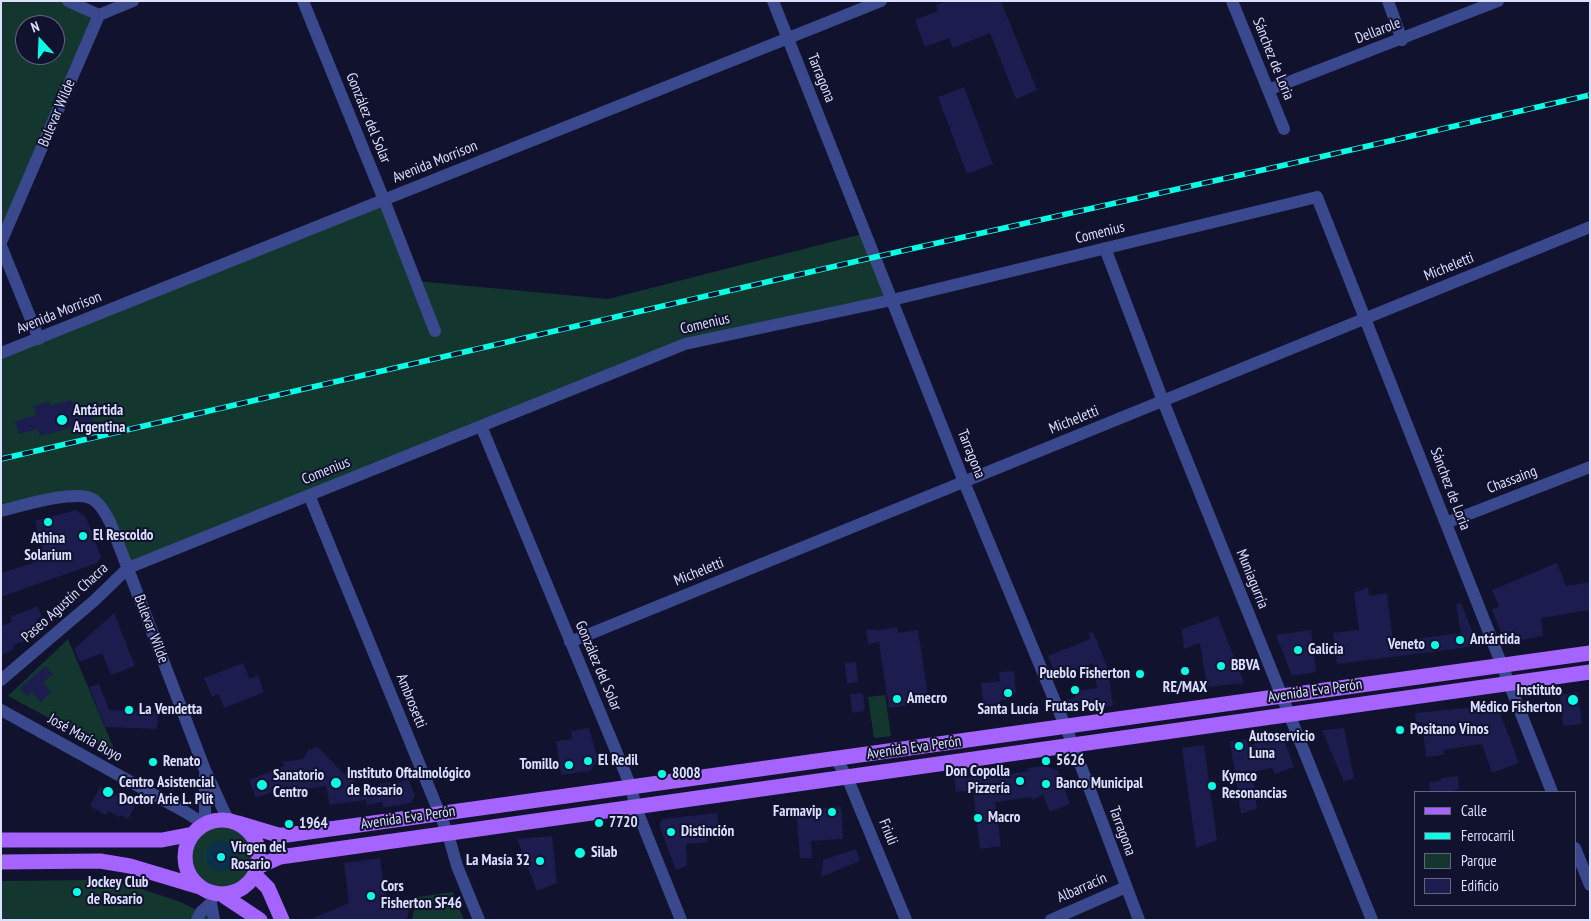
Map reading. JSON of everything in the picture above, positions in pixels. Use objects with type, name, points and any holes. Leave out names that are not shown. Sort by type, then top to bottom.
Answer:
[{"type":"main road","name":"Avenida Eva Perón","points":[[234,822],[278,835],[1590,653]]},
{"type":"main road","name":"Avenida Eva Perón","points":[[256,871],[280,858],[1590,672]]},
{"type":"main road","points":[[1,840],[162,840],[216,820],[234,822],[249,831],[256,842],[259,854],[256,871],[245,886],[232,893],[211,894],[191,877],[186,865],[186,849],[201,827]]},
{"type":"main road","points":[[1,862],[100,861],[130,866],[211,894],[260,920]]},
{"type":"main road","points":[[256,871],[268,888],[282,920]]},
{"type":"street","points":[[68,1],[98,15],[133,1]]},
{"type":"street","name":"González del Solar","points":[[303,1],[435,331]]},
{"type":"street","name":"Tarragona","points":[[773,1],[964,482],[1073,745],[1139,920]]},
{"type":"street","name":"Avenida Morrison","points":[[1,353],[880,1]]},
{"type":"street","name":"Sánchez de Loria","points":[[1232,1],[1284,129]]},
{"type":"street","points":[[1388,1],[1402,40]]},
{"type":"street","name":"Dellarole","points":[[1268,90],[1402,40],[1498,1]]},
{"type":"street","name":"Bulevar Wilde","points":[[1,242],[98,15]]},
{"type":"street","name":"Sánchez de Loria","points":[[1317,197],[1552,791]]},
{"type":"street","name":"Comenius","points":[[128,568],[685,344],[892,300],[1317,197]]},
{"type":"street","name":"Micheletti","points":[[570,642],[1590,227]]},
{"type":"street","points":[[1,246],[38,338]]},
{"type":"street","name":"Muniagurría","points":[[1105,248],[1163,401],[1372,920]]},
{"type":"street","name":"González del Solar","points":[[481,426],[631,787],[636,808],[681,920]]},
{"type":"street","name":"Chassaing","points":[[1446,523],[1590,467]]},
{"type":"street","name":"Ambrosetti","points":[[309,495],[440,814],[457,866],[479,920]]},
{"type":"street","name":"Bulevar Wilde","points":[[1,511],[55,498],[72,496],[87,496],[94,500],[104,511],[128,568],[205,770],[234,822]]},
{"type":"street","name":"Paseo Agustín Chacra","points":[[1,680],[94,600],[128,568]]},
{"type":"street","name":"José María Buyo","points":[[1,710],[187,813],[201,827]]},
{"type":"street","name":"Friuli","points":[[836,759],[848,777],[906,920]]},
{"type":"street","name":"Bulevar Wilde","points":[[201,827],[205,770]]},
{"type":"street","points":[[1576,850],[1590,885]]},
{"type":"street","name":"Albarracín","points":[[1051,920],[1126,887]]},
{"type":"street","points":[[197,920],[211,894]]},
{"type":"street","points":[[211,894],[214,920]]},
{"type":"green space","points":[[1,1],[68,1],[99,15],[1,242]]},
{"type":"green space","points":[[384,200],[416,281],[608,299],[866,233],[892,300],[685,344],[128,568],[110,522],[87,496],[1,511],[1,353]]},
{"type":"green space","points":[[68,639],[116,754],[8,696]]},
{"type":"green space","points":[[885,695],[891,736],[874,738],[868,697]]},
{"type":"green space","points":[[222,820],[236,823],[248,831],[256,843],[259,857],[256,871],[248,883],[236,891],[222,894],[208,891],[196,883],[188,871],[185,857],[188,843],[196,831],[208,823]]},
{"type":"green space","name":"Jockey Club de Rosario","points":[[90,880],[127,884],[178,901],[218,920],[1,920],[1,881]]},
{"type":"green space","points":[[453,892],[464,920],[412,920],[417,897]]},
{"type":"water","points":[[221,841],[231,846],[236,856],[231,866],[221,871],[211,866],[206,856],[211,846]]},
{"type":"building","points":[[946,1],[1001,1],[1037,90],[1016,99],[990,33],[953,48],[949,38],[925,47],[915,20],[938,11],[936,5]]},
{"type":"building","points":[[964,87],[993,164],[967,174],[938,97]]},
{"type":"building","points":[[71,400],[72,403],[78,402],[80,410],[89,407],[93,422],[40,436],[38,429],[19,434],[15,421],[36,415],[34,406],[49,402],[50,406]]},
{"type":"building","points":[[76,510],[86,517],[101,557],[97,563],[1,597],[1,573],[45,559],[35,521]]},
{"type":"building","points":[[1557,563],[1566,586],[1590,582],[1590,610],[1541,618],[1543,636],[1509,642],[1503,637],[1492,609],[1499,606],[1492,590]]},
{"type":"building","points":[[1368,587],[1369,596],[1387,593],[1393,642],[1461,633],[1456,604],[1461,603],[1475,638],[1470,647],[1337,664],[1333,633],[1359,630],[1354,593]]},
{"type":"building","points":[[38,606],[42,617],[36,619],[40,631],[27,636],[28,640],[13,645],[14,649],[1,655],[1,626],[12,622],[10,617]]},
{"type":"building","points":[[114,613],[135,666],[111,675],[102,653],[80,662],[74,649]]},
{"type":"building","name":"BBVA","points":[[1218,616],[1244,683],[1207,687],[1200,643],[1184,649],[1182,629]]},
{"type":"building","points":[[897,627],[898,633],[918,630],[929,702],[889,708],[879,642],[868,644],[866,630],[876,629],[876,631]]},
{"type":"building","name":"Galicia","points":[[1311,630],[1316,672],[1292,676],[1276,635]]},
{"type":"building","points":[[1093,632],[1108,669],[1113,706],[1074,711],[1066,707],[1063,700],[1075,698],[1074,691],[1097,688],[1093,663],[1057,677],[1048,656],[1090,639],[1089,633]]},
{"type":"building","points":[[856,662],[858,682],[847,684],[845,663]]},
{"type":"building","points":[[243,663],[250,679],[258,675],[264,692],[224,708],[219,694],[212,697],[204,678]]},
{"type":"building","points":[[46,666],[53,674],[43,683],[51,692],[41,702],[32,692],[27,696],[20,688]]},
{"type":"building","points":[[1014,671],[1016,693],[1006,697],[1007,700],[1000,700],[1002,712],[984,714],[981,683],[1000,681],[999,672]]},
{"type":"building","points":[[99,684],[109,710],[158,712],[157,729],[105,727],[89,687]]},
{"type":"building","points":[[1578,692],[1582,724],[1563,726],[1560,695]]},
{"type":"building","points":[[863,693],[865,711],[852,713],[850,694]]},
{"type":"building","points":[[1497,705],[1519,763],[1492,773],[1482,744],[1443,750],[1444,755],[1426,757],[1422,722],[1416,723],[1415,713]]},
{"type":"building","points":[[589,728],[598,760],[590,771],[561,775],[556,741],[572,739],[571,731]]},
{"type":"building","points":[[1344,728],[1354,778],[1344,782],[1322,730]]},
{"type":"building","points":[[1247,739],[1248,745],[1279,740],[1285,742],[1294,767],[1275,774],[1272,768],[1252,772],[1257,808],[1241,814],[1230,741]]},
{"type":"building","points":[[1204,745],[1217,840],[1196,848],[1182,748]]},
{"type":"building","points":[[318,747],[344,774],[353,772],[356,791],[390,782],[391,786],[408,779],[415,795],[411,803],[383,808],[382,802],[367,805],[366,800],[330,805],[326,786],[288,792],[287,786],[256,798],[249,780],[284,766],[283,762],[303,759],[309,750]]},
{"type":"building","points":[[1045,766],[1058,771],[1070,804],[1050,812],[1043,795],[1032,800],[1031,797],[995,802],[1001,846],[980,849],[973,790],[956,792],[954,778],[991,774],[992,776],[1028,771],[1027,768]]},
{"type":"building","points":[[1458,776],[1459,789],[1454,791],[1430,791],[1429,782],[1441,781],[1441,778]]},
{"type":"building","points":[[100,787],[135,805],[128,819],[108,811],[106,815],[90,806]]},
{"type":"building","points":[[841,807],[843,839],[811,841],[812,858],[800,858],[796,809]]},
{"type":"building","points":[[717,813],[719,831],[707,832],[708,842],[686,844],[687,866],[676,870],[659,825],[662,819]]},
{"type":"building","name":"La Masía 32","points":[[552,836],[557,883],[537,891],[517,839]]},
{"type":"building","points":[[856,849],[860,861],[821,877],[823,860]]},
{"type":"building","points":[[380,858],[386,904],[410,901],[407,920],[309,920],[349,903],[344,863]]},
{"type":"railway","points":[[1,459],[875,257],[1590,95]]},
{"type":"place","name":"Antártida Argentina","points":[[62,420]]},
{"type":"place","name":"Athina Solarium","points":[[48,522]]},
{"type":"place","name":"El Rescoldo","points":[[83,536]]},
{"type":"place","name":"Antártida","points":[[1460,640]]},
{"type":"place","name":"Veneto","points":[[1435,645]]},
{"type":"place","name":"Galicia","points":[[1298,650]]},
{"type":"place","name":"BBVA","points":[[1221,666]]},
{"type":"place","name":"RE/MAX","points":[[1185,671]]},
{"type":"place","name":"Pueblo Fisherton","points":[[1140,674]]},
{"type":"place","name":"Frutas Poly","points":[[1075,690]]},
{"type":"place","name":"Santa Lucía","points":[[1008,693]]},
{"type":"place","name":"Amecro","points":[[897,699]]},
{"type":"place","name":"Instituto Médico Fisherton","points":[[1573,700]]},
{"type":"place","name":"La Vendetta","points":[[129,710]]},
{"type":"place","name":"Positano Vinos","points":[[1400,730]]},
{"type":"place","name":"Autoservicio Luna","points":[[1239,746]]},
{"type":"place","name":"El Redil","points":[[588,761]]},
{"type":"place","name":"5626","points":[[1046,761]]},
{"type":"place","name":"Renato","points":[[153,762]]},
{"type":"place","name":"Tomillo","points":[[569,765]]},
{"type":"place","name":"8008","points":[[662,774]]},
{"type":"place","name":"Don Copolla Pizzería","points":[[1020,781]]},
{"type":"place","name":"Instituto Oftalmológico de Rosario","points":[[336,783]]},
{"type":"place","name":"Banco Municipal","points":[[1046,784]]},
{"type":"place","name":"Sanatorio Centro","points":[[262,785]]},
{"type":"place","name":"Kymco Resonancias","points":[[1212,786]]},
{"type":"place","name":"Centro Asistencial Doctor Arie L. Plit","points":[[108,792]]},
{"type":"place","name":"Farmavip","points":[[832,812]]},
{"type":"place","name":"Macro","points":[[978,818]]},
{"type":"place","name":"7720","points":[[599,823]]},
{"type":"place","name":"1964","points":[[289,824]]},
{"type":"place","name":"Distinción","points":[[671,832]]},
{"type":"place","name":"Silab","points":[[580,853]]},
{"type":"place","name":"Virgen del Rosario","points":[[221,857]]},
{"type":"place","name":"La Masía 32","points":[[540,861]]},
{"type":"place","name":"Jockey Club de Rosario","points":[[77,892]]},
{"type":"place","name":"Cors Fisherton SF46","points":[[371,896]]}]
